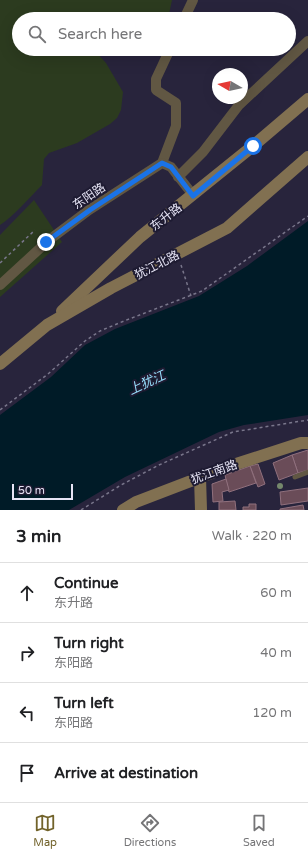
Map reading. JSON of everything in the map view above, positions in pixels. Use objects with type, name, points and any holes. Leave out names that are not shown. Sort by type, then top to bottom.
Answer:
[{"type":"street","points":[[187,12],[193,0]]},
{"type":"street","points":[[296,52],[308,41]]},
{"type":"street","points":[[167,56],[156,79],[156,90],[176,103],[176,126],[162,163],[171,167],[193,196]]},
{"type":"street","points":[[178,177],[203,152],[239,105],[292,56]]},
{"type":"street","name":"东升路","points":[[47,325],[140,237],[193,196],[308,99]]},
{"type":"street","name":"犹江北路","points":[[0,364],[47,325],[111,288],[226,228],[308,157]]},
{"type":"street","name":"东阳路","points":[[0,285],[49,240],[90,210],[162,163]]},
{"type":"street","name":"犹江南路","points":[[123,510],[136,502],[200,477],[301,443],[308,443]]},
{"type":"street","points":[[200,477],[201,510]]},
{"type":"lane","points":[[295,477],[308,472]]},
{"type":"path","points":[[0,410],[48,374],[85,341],[100,331],[191,296],[217,282],[308,216]]},
{"type":"path","points":[[0,263],[35,230]]},
{"type":"path","points":[[181,265],[191,296]]},
{"type":"path","points":[[80,510],[121,484],[159,465],[233,432],[308,420]]},
{"type":"green space","points":[[0,0],[172,0],[169,12],[12,12],[12,56],[100,56],[106,63],[123,92],[121,110],[117,118],[110,124],[77,143],[49,153],[44,159],[42,185],[16,212],[0,225]]},
{"type":"green space","points":[[34,200],[62,242],[0,297],[0,235]]},
{"type":"water","name":"上犹江","points":[[308,221],[308,415],[244,425],[219,432],[125,477],[69,510],[0,510],[0,415],[51,377],[85,345],[115,329],[199,296],[247,266]]},
{"type":"building","points":[[308,450],[308,470],[298,473],[292,455]]},
{"type":"building","points":[[292,455],[298,473],[279,480],[273,463]]},
{"type":"building","points":[[258,464],[265,484],[258,487],[250,466]]},
{"type":"building","points":[[250,466],[256,483],[229,492],[225,475]]},
{"type":"building","points":[[226,479],[229,490],[222,492],[223,501],[213,502],[212,484]]},
{"type":"building","points":[[308,488],[308,501],[281,505],[280,492]]},
{"type":"building","points":[[235,501],[236,510],[219,510],[219,502]]},
{"type":"building","points":[[249,504],[256,504],[256,510],[243,510],[243,507],[249,507]]},
{"type":"building","points":[[303,505],[304,510],[280,510],[280,509]]},
{"type":"route","points":[[46,242],[90,210],[162,163],[171,167],[193,196],[253,146]]}]
